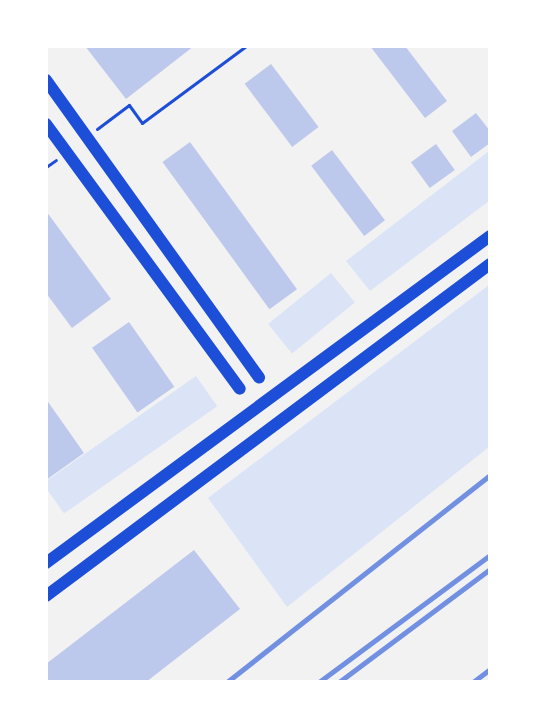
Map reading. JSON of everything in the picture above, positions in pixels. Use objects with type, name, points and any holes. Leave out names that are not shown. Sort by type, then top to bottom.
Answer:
[{"type":"main road","points":[[46,80],[259,378]]},
{"type":"main road","points":[[46,124],[240,389]]},
{"type":"main road","points":[[46,563],[489,236]]},
{"type":"main road","points":[[46,596],[489,264]]},
{"type":"path","points":[[94,131],[129,105],[142,123],[246,46]]},
{"type":"shaded area","points":[[489,151],[489,201],[370,291],[346,261]]},
{"type":"shaded area","points":[[331,273],[355,303],[292,354],[268,324]]},
{"type":"shaded area","points":[[489,285],[489,447],[287,607],[208,498]]},
{"type":"shaded area","points":[[196,376],[217,406],[64,514],[46,488],[46,481]]},
{"type":"building","points":[[85,46],[194,46],[126,99]]},
{"type":"building","points":[[370,46],[405,46],[447,101],[425,118]]},
{"type":"building","points":[[271,64],[319,127],[292,147],[245,84]]},
{"type":"building","points":[[476,113],[490,131],[490,143],[471,157],[452,131]]},
{"type":"building","points":[[190,142],[297,289],[269,309],[162,162]]},
{"type":"building","points":[[436,144],[455,170],[430,188],[411,162]]},
{"type":"building","points":[[332,150],[385,220],[364,236],[311,166]]},
{"type":"building","points":[[46,211],[111,299],[72,328],[46,293]]},
{"type":"building","points":[[129,322],[174,387],[137,413],[92,348]]},
{"type":"building","points":[[46,399],[84,453],[46,480]]},
{"type":"building","points":[[194,550],[240,609],[146,682],[47,682],[46,664]]},
{"type":"railway","points":[[227,682],[490,475]]},
{"type":"railway","points":[[319,682],[490,555]]},
{"type":"railway","points":[[339,682],[490,569]]},
{"type":"railway","points":[[473,682],[490,669]]}]
